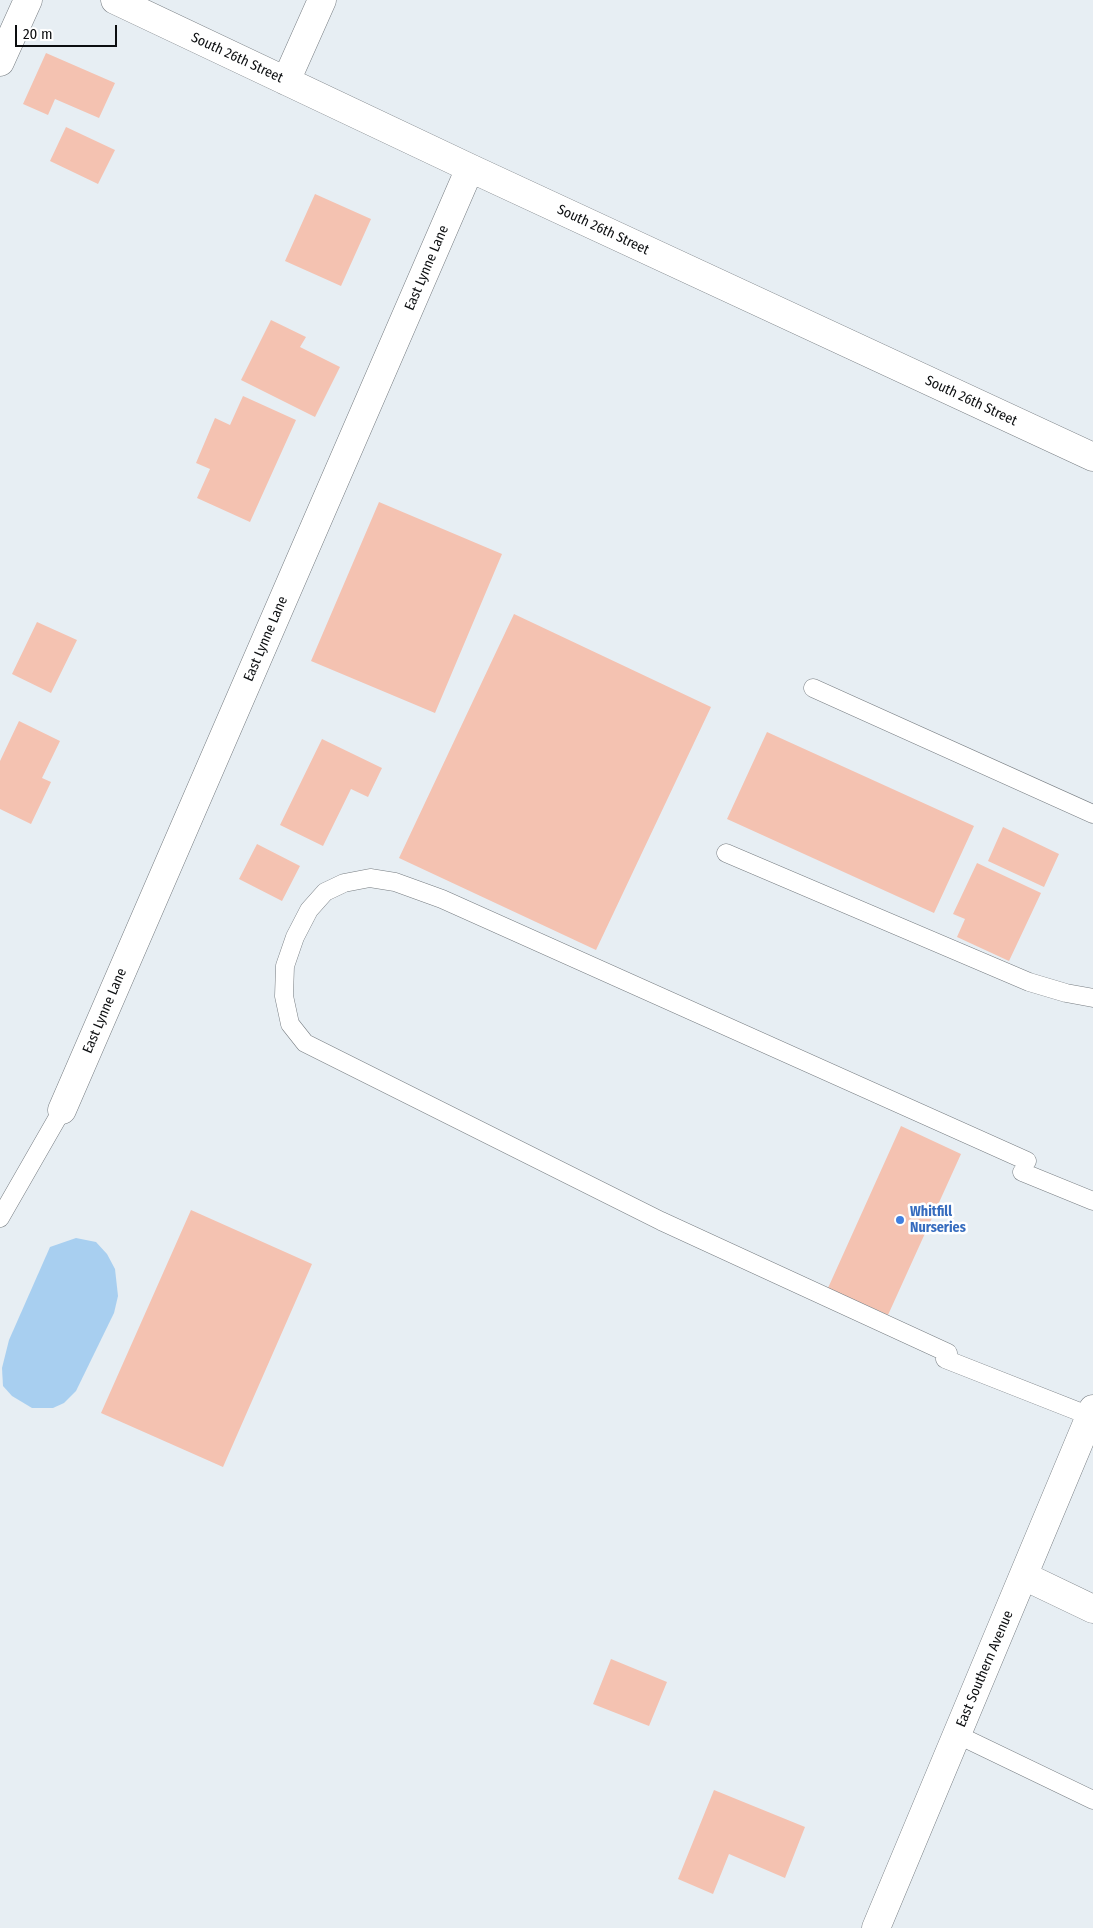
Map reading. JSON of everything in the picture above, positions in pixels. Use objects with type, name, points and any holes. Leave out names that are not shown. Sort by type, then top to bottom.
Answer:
[{"type":"street","points":[[0,62],[28,0]]},
{"type":"street","name":"South 26th Street","points":[[116,0],[470,168],[1093,457]]},
{"type":"street","points":[[286,81],[322,0]]},
{"type":"street","name":"East Lynne Lane","points":[[62,1110],[470,168]]},
{"type":"street","name":"East Southern Avenue","points":[[876,1928],[1091,1412]]},
{"type":"street","points":[[1024,1576],[1093,1609]]},
{"type":"lane","points":[[813,688],[1093,814]]},
{"type":"lane","points":[[726,853],[1029,982],[1066,993],[1093,998]]},
{"type":"lane","points":[[1091,1412],[947,1356],[661,1220],[305,1043],[290,1024],[284,996],[285,966],[294,937],[308,910],[324,892],[344,883],[370,878],[395,882],[442,899],[1024,1166],[1093,1202]]},
{"type":"lane","points":[[0,1218],[62,1110]]},
{"type":"lane","points":[[958,1735],[1093,1800]]},
{"type":"water","points":[[76,1238],[96,1242],[107,1254],[115,1269],[118,1296],[114,1313],[76,1391],[64,1403],[53,1408],[32,1408],[12,1396],[3,1386],[2,1368],[9,1340],[50,1247]]},
{"type":"building","points":[[46,53],[115,83],[99,118],[55,99],[48,115],[23,104]]},
{"type":"building","points":[[66,127],[115,150],[98,184],[50,161]]},
{"type":"building","points":[[315,194],[371,219],[341,286],[285,261]]},
{"type":"building","points":[[271,320],[306,337],[300,347],[340,367],[315,417],[241,380]]},
{"type":"building","points":[[243,396],[296,420],[250,522],[197,498],[210,469],[196,463],[215,418],[230,425]]},
{"type":"building","points":[[379,502],[502,554],[435,713],[311,661]]},
{"type":"building","points":[[514,614],[711,707],[596,950],[399,858]]},
{"type":"building","points":[[37,622],[77,640],[51,693],[12,674]]},
{"type":"building","points":[[19,721],[60,741],[42,778],[51,782],[31,824],[0,809],[0,761]]},
{"type":"building","points":[[767,732],[974,826],[934,913],[727,819]]},
{"type":"building","points":[[322,739],[382,768],[368,797],[351,789],[323,846],[280,825]]},
{"type":"building","points":[[1003,827],[1059,854],[1044,887],[988,861]]},
{"type":"building","points":[[257,844],[300,866],[282,901],[239,879]]},
{"type":"building","points":[[977,863],[1041,893],[1009,961],[957,937],[965,919],[953,914]]},
{"type":"building","points":[[901,1126],[961,1154],[888,1315],[828,1288]]},
{"type":"building","points":[[191,1210],[312,1264],[223,1467],[101,1413]]},
{"type":"building","points":[[611,1659],[667,1682],[649,1726],[593,1704]]},
{"type":"building","points":[[714,1790],[805,1827],[785,1878],[729,1854],[713,1894],[678,1879]]},
{"type":"place","name":"Whitfill Nurseries","points":[[900,1220]]}]
